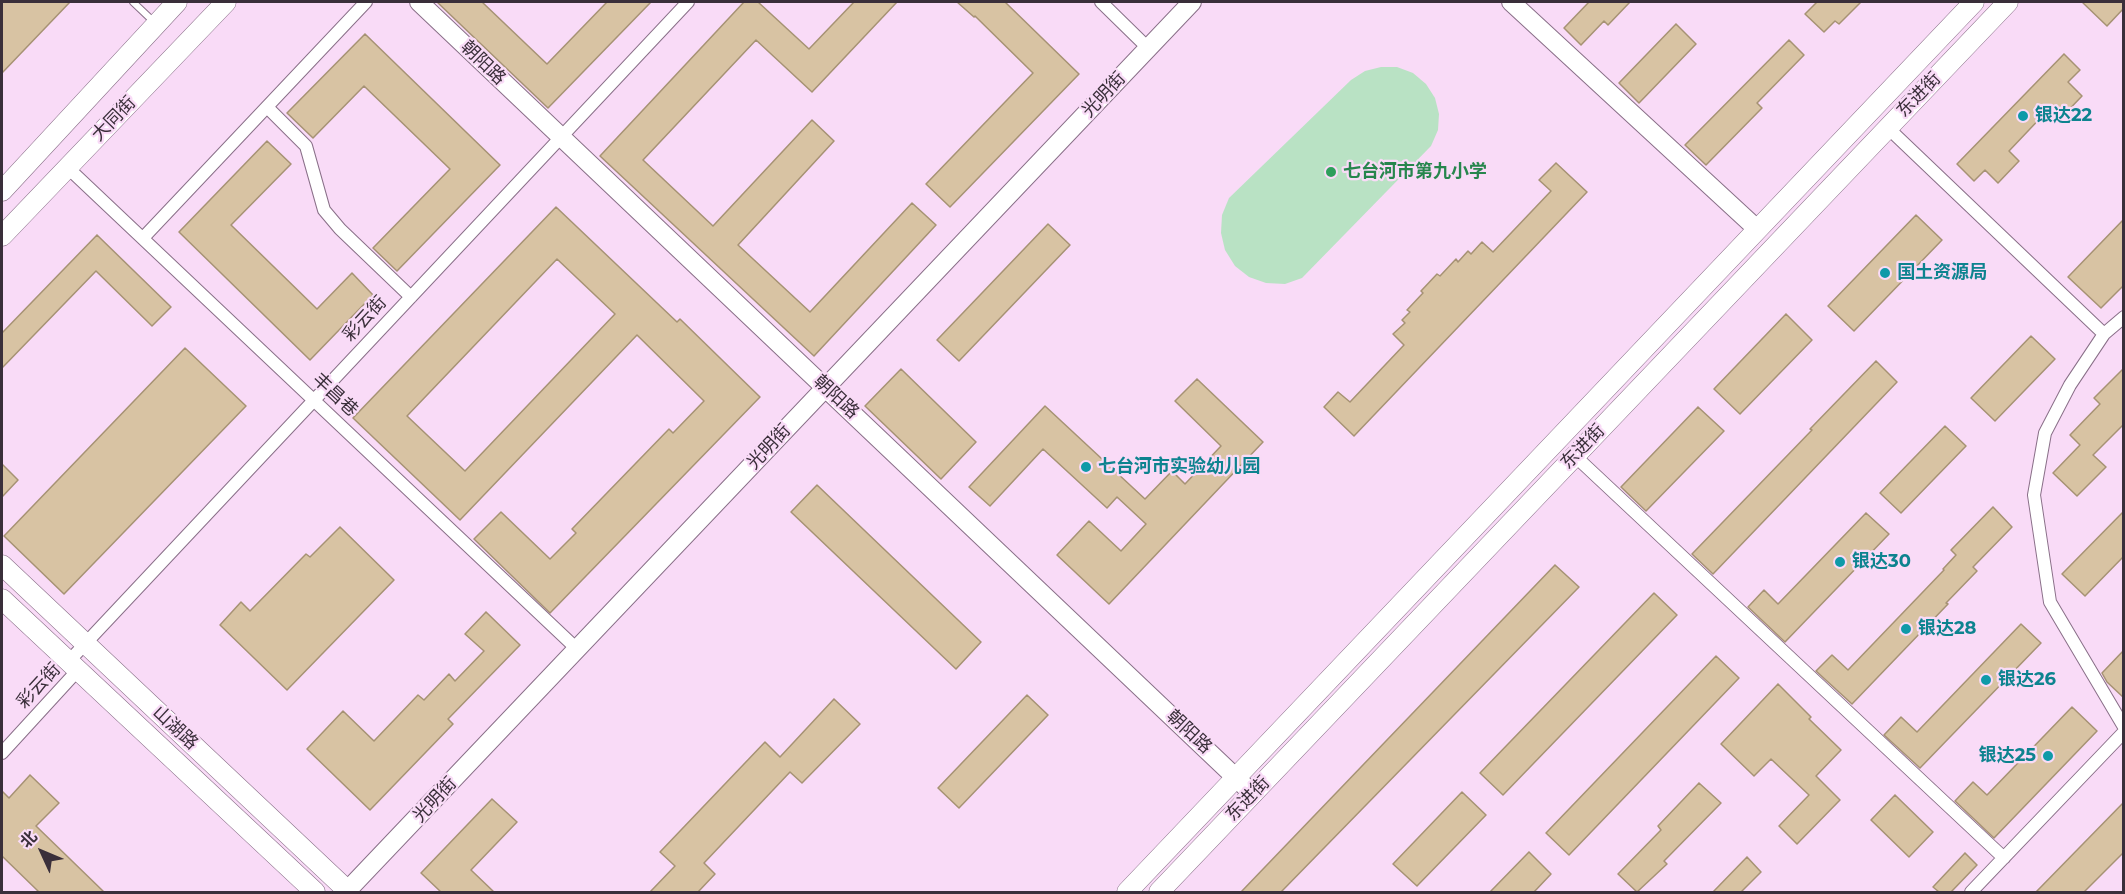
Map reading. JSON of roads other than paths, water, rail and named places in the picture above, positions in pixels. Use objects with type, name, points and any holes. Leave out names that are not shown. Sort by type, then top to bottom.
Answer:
[{"type":"main road","name":"大同街","points":[[2,191],[177,2]]},
{"type":"main road","name":"大同街","points":[[2,236],[226,2]]},
{"type":"main road","name":"东进街","points":[[1127,892],[1974,2]]},
{"type":"main road","name":"东进街","points":[[1159,892],[2008,2]]},
{"type":"main road","name":"山湖路","points":[[2,565],[348,892]]},
{"type":"main road","name":"山湖路","points":[[2,599],[315,892]]},
{"type":"street","points":[[143,238],[366,2]]},
{"type":"street","name":"朝阳路","points":[[419,2],[1253,794]]},
{"type":"street","name":"彩云街","points":[[2,753],[73,666],[86,643],[688,2]]},
{"type":"street","points":[[1101,2],[1148,48]]},
{"type":"street","name":"光明街","points":[[348,892],[1192,2]]},
{"type":"street","points":[[1510,2],[1756,229]]},
{"type":"street","points":[[267,107],[306,146],[324,210],[340,229],[411,297]]},
{"type":"street","points":[[1887,128],[2104,334]]},
{"type":"street","name":"丰昌巷","points":[[67,167],[578,650]]},
{"type":"street","points":[[1971,892],[2124,729],[2050,602],[2034,495],[2046,433],[2070,385],[2104,334],[2124,317]]},
{"type":"street","points":[[1575,456],[2004,858]]},
{"type":"lane","points":[[133,2],[156,24]]},
{"type":"place","name":"银达22","points":[[2023,116]]},
{"type":"place","name":"七台河市第九小学","points":[[1331,172]]},
{"type":"place","name":"国土资源局","points":[[1885,273]]},
{"type":"place","name":"七台河市实验幼儿园","points":[[1086,467]]},
{"type":"place","name":"银达30","points":[[1840,562]]},
{"type":"place","name":"银达28","points":[[1906,629]]},
{"type":"place","name":"银达26","points":[[1986,680]]},
{"type":"place","name":"银达25","points":[[2048,756]]}]
